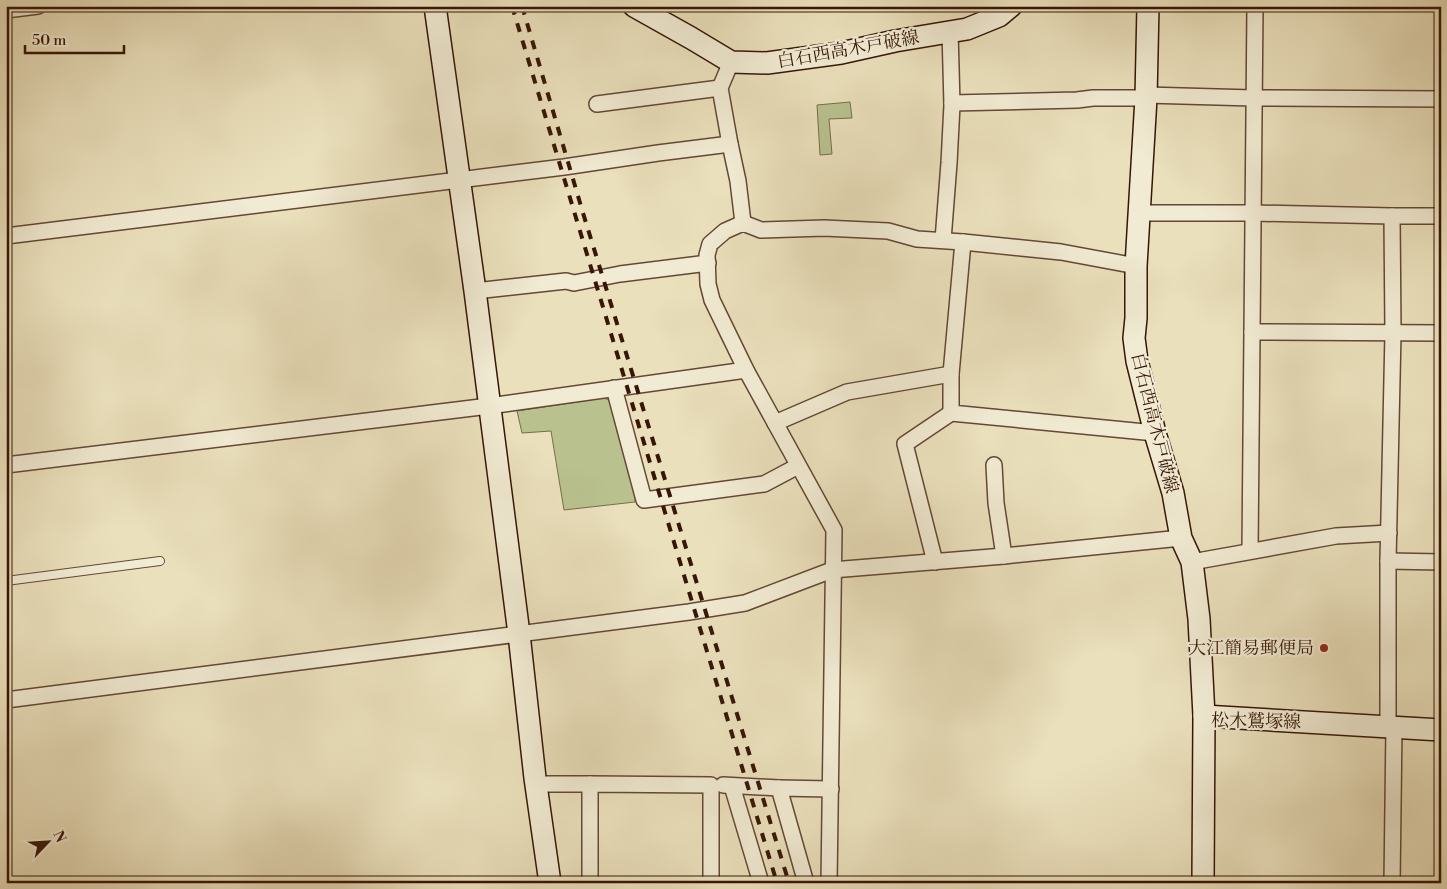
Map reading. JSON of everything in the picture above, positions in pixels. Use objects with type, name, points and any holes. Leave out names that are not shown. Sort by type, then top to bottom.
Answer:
[{"type":"main road","points":[[435,6],[519,634],[536,784],[550,883]]},
{"type":"main road","points":[[634,6],[731,62]]},
{"type":"main road","name":"白石西高木戸破線","points":[[731,62],[767,63],[841,53],[895,41],[967,29],[999,16],[1011,6]]},
{"type":"main road","name":"白石西高木戸破線","points":[[1148,6],[1146,97],[1136,266],[1134,338],[1137,362],[1155,433],[1174,493],[1181,538],[1192,562],[1199,619],[1204,716]]},
{"type":"main road","name":"松木鷲塚線","points":[[1203,883],[1204,716],[1441,730]]},
{"type":"street","points":[[6,10],[38,6]]},
{"type":"street","points":[[1250,551],[1255,6]]},
{"type":"street","points":[[943,240],[952,103],[950,31]]},
{"type":"street","points":[[731,62],[720,88],[738,181],[743,222]]},
{"type":"street","points":[[597,104],[720,88]]},
{"type":"street","points":[[952,103],[1146,97],[1441,99]]},
{"type":"street","points":[[6,236],[459,180],[730,144]]},
{"type":"street","points":[[1140,213],[1441,216]]},
{"type":"street","points":[[1392,216],[1393,333],[1388,561],[1392,883]]},
{"type":"street","points":[[743,222],[761,230],[824,228],[888,231],[916,239],[1061,252],[1136,266]]},
{"type":"street","points":[[743,222],[725,231],[710,244],[707,254],[708,284],[712,300],[746,370],[834,530],[832,570],[830,883]]},
{"type":"street","points":[[951,413],[951,374],[963,242]]},
{"type":"street","points":[[474,291],[566,281],[574,283],[620,274],[708,263]]},
{"type":"street","points":[[1252,332],[1441,333]]},
{"type":"street","points":[[6,465],[489,406],[746,370]]},
{"type":"street","points":[[775,423],[847,392],[951,374]]},
{"type":"street","points":[[614,388],[644,500],[764,484],[798,466]]},
{"type":"street","points":[[935,562],[905,444],[951,413],[1155,433]]},
{"type":"street","points":[[994,465],[996,503],[1004,556]]},
{"type":"street","points":[[1192,562],[1336,536],[1389,533]]},
{"type":"street","points":[[6,700],[689,612],[745,603],[832,570],[1004,556],[1181,538]]},
{"type":"street","points":[[1388,561],[1441,562]]},
{"type":"street","points":[[536,784],[831,788]]},
{"type":"street","points":[[590,784],[590,883]]},
{"type":"street","points":[[711,785],[711,883]]},
{"type":"street","points":[[732,786],[761,883]]},
{"type":"street","points":[[779,788],[806,883]]},
{"type":"lane","points":[[6,581],[160,561]]},
{"type":"green space","points":[[850,102],[852,118],[829,119],[832,154],[820,155],[817,105]]},
{"type":"green space","points":[[603,398],[610,400],[636,486],[635,502],[564,510],[551,431],[522,433],[517,411]]},
{"type":"railway","points":[[512,6],[777,883]]},
{"type":"railway","points":[[522,6],[583,213],[789,883]]},
{"type":"place","name":"大江簡易郵便局","points":[[1324,648]]}]
